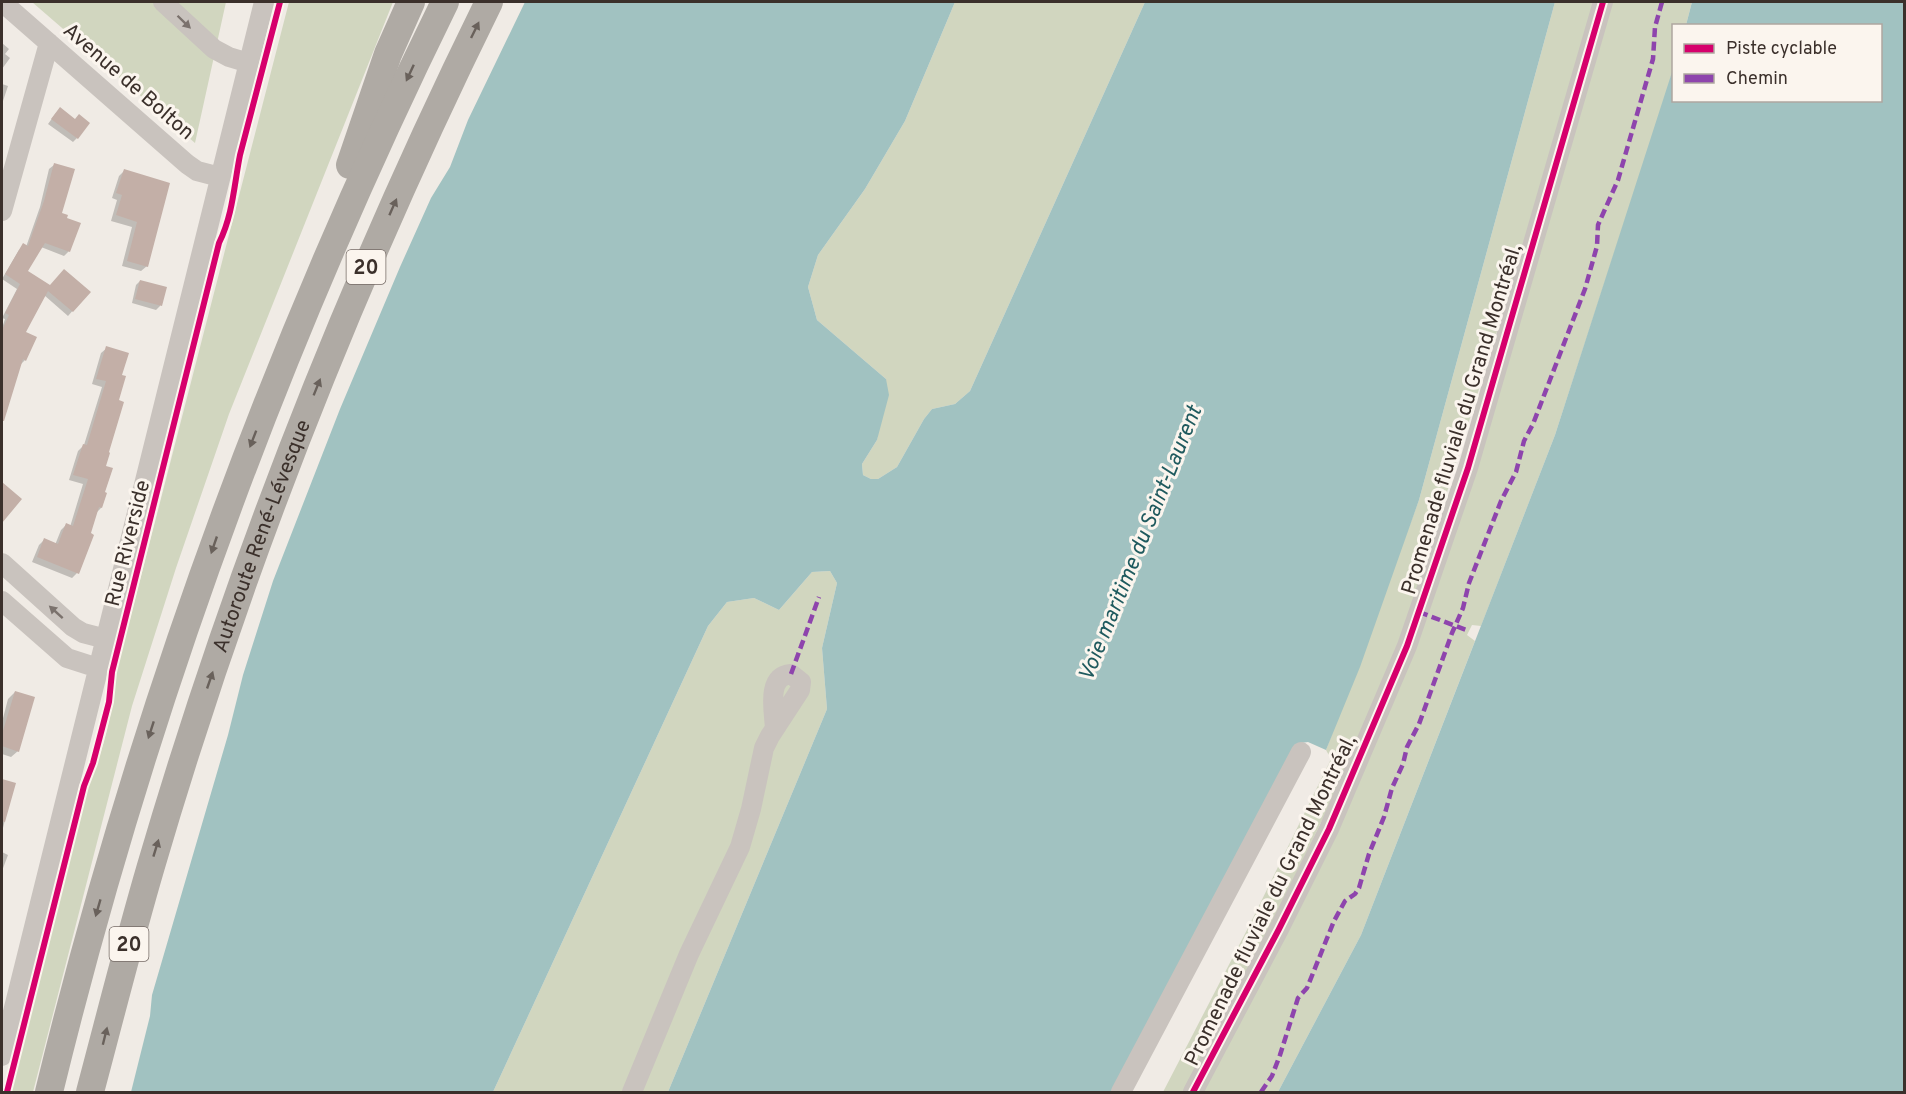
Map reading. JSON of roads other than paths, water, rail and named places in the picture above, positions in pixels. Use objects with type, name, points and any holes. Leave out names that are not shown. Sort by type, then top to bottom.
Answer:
[{"type":"highway","points":[[290,346],[388,54],[411,2]]},
{"type":"highway","name":"Autoroute René-Lévesque","points":[[49,1092],[96,914],[158,708],[225,513],[290,346],[362,177],[445,2]]},
{"type":"highway","name":"Autoroute René-Lévesque","points":[[90,1092],[142,896],[188,746],[283,472],[363,276],[422,143],[489,2]]},
{"type":"street","name":"Avenue de Bolton","points":[[2,2],[187,164],[197,171],[220,177]]},
{"type":"street","points":[[164,2],[214,49],[229,57],[249,63]]},
{"type":"street","name":"Rue Riverside","points":[[2,1056],[264,2]]},
{"type":"street","name":"Promenade fluviale du Grand Montréal,","points":[[1193,1092],[1329,829],[1407,646],[1468,468],[1603,2]]},
{"type":"street","points":[[2,211],[49,43]]},
{"type":"street","points":[[2,563],[73,627],[83,633],[106,639]]},
{"type":"street","points":[[2,601],[67,658],[98,668]]},
{"type":"street","points":[[632,1092],[689,954],[740,847],[764,748],[775,728]]},
{"type":"street","points":[[1121,1092],[1300,752]]},
{"type":"water","name":"Voie maritime du Saint-Laurent","points":[[525,2],[955,2],[905,121],[865,189],[818,255],[808,287],[817,320],[886,379],[889,395],[877,440],[862,464],[863,475],[871,479],[878,479],[897,467],[932,409],[955,404],[970,391],[1145,2],[1555,2],[1419,500],[1360,667],[1326,750],[1308,742],[1301,743],[1112,1092],[668,1092],[827,709],[822,648],[837,583],[830,571],[812,572],[779,610],[754,598],[727,602],[708,626],[493,1092],[131,1092],[150,1016],[152,995],[228,735],[243,675],[273,581],[340,409],[400,267],[431,198],[450,167],[468,120]]},
{"type":"water","points":[[1692,2],[1904,2],[1904,1092],[1278,1092],[1361,935],[1555,435],[1672,72],[1672,102],[1882,102],[1882,24],[1686,24]]}]
